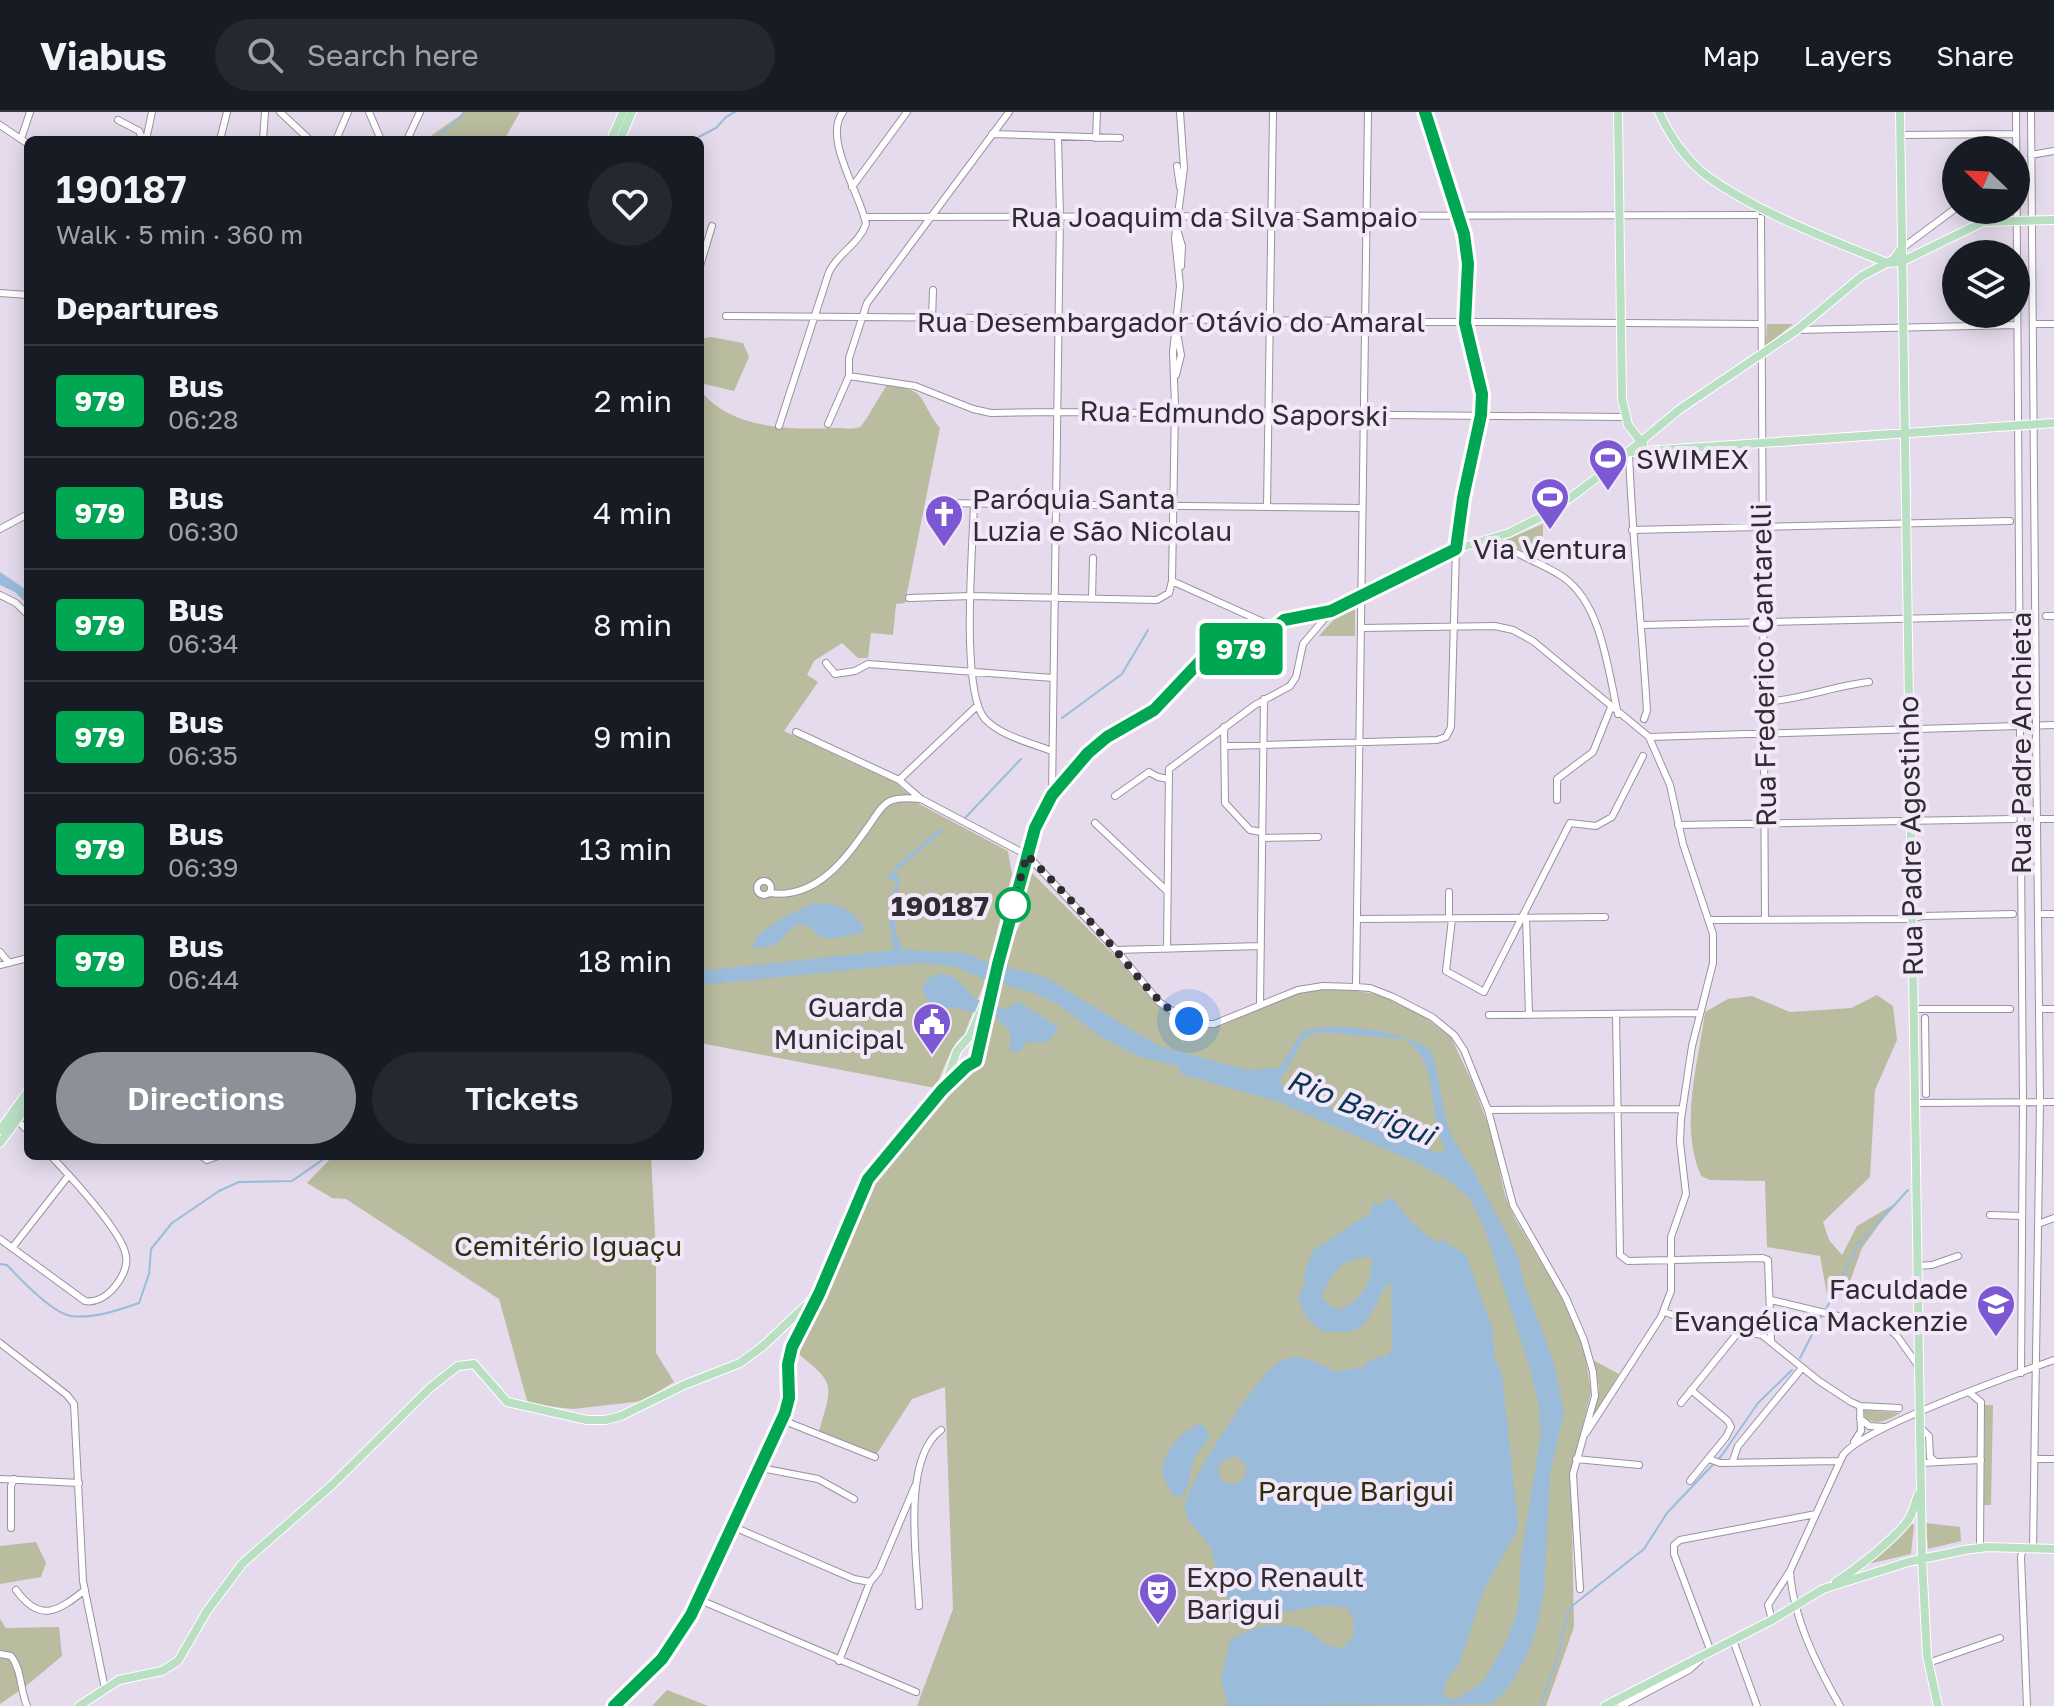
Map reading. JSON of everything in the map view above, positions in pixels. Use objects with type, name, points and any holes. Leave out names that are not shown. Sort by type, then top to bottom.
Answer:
[{"type":"main road","points":[[613,136],[623,112]]},
{"type":"main road","points":[[622,136],[632,112]]},
{"type":"main road","points":[[1426,112],[1459,216],[1467,255],[1465,323],[1481,384],[1481,415],[1463,498],[1456,549]]},
{"type":"main road","points":[[1618,112],[1621,388],[1629,452]]},
{"type":"main road","points":[[1659,112],[1667,130],[1705,175],[1760,214],[1887,263],[1901,262],[1978,224]]},
{"type":"main road","name":"Rua Padre Agostinho","points":[[1900,112],[1922,1560],[1928,1663],[1938,1706]]},
{"type":"main road","points":[[2032,220],[2054,220]]},
{"type":"main road","points":[[614,1706],[662,1659],[700,1600],[782,1420],[789,1398],[790,1352],[871,1174],[942,1090],[976,1061],[982,1018],[1035,828],[1052,795],[1094,747],[1154,710],[1205,656],[1217,650],[1254,645],[1274,627],[1290,618],[1331,611],[1456,549],[1522,528],[1551,512],[1680,409],[1825,310],[1862,276],[1887,263],[1901,249]]},
{"type":"main road","points":[[1627,421],[1640,442],[1653,452]]},
{"type":"main road","points":[[1629,452],[2054,423]]},
{"type":"main road","points":[[942,1090],[957,1051],[982,1018]]},
{"type":"main road","points":[[964,1045],[973,1046],[978,1055]]},
{"type":"main road","points":[[956,1057],[960,1064],[967,1066]]},
{"type":"main road","points":[[0,1143],[4,1131],[23,1104]]},
{"type":"main road","points":[[79,1706],[126,1678],[167,1669],[178,1661],[207,1611],[242,1564],[341,1476],[430,1388],[458,1366],[474,1364],[502,1398],[514,1405],[587,1420],[605,1420],[621,1416],[684,1385],[740,1363],[819,1294]]},
{"type":"main road","points":[[1605,1706],[1772,1620],[1851,1573],[1906,1523],[1921,1487]]},
{"type":"main road","points":[[1851,1573],[1980,1547],[2054,1549]]},
{"type":"main road","points":[[1823,1589],[1908,1562]]},
{"type":"street","points":[[21,139],[30,112]]},
{"type":"street","points":[[145,136],[152,112]]},
{"type":"street","points":[[221,136],[227,112]]},
{"type":"street","points":[[263,136],[265,112]]},
{"type":"street","points":[[280,112],[306,136]]},
{"type":"street","points":[[338,136],[348,112]]},
{"type":"street","points":[[369,112],[379,136]]},
{"type":"street","points":[[409,136],[420,112]]},
{"type":"street","points":[[779,426],[831,267],[863,231],[865,217],[852,187],[836,133],[836,122],[843,112]]},
{"type":"street","points":[[852,187],[907,112]]},
{"type":"street","points":[[828,424],[849,376],[849,358],[870,299],[1009,112]]},
{"type":"street","points":[[1096,138],[1097,112]]},
{"type":"street","points":[[909,598],[972,596],[1157,600],[1167,596],[1172,581],[1173,352],[1180,278],[1175,245],[1184,162],[1180,112]]},
{"type":"street","points":[[1267,507],[1273,112]]},
{"type":"street","points":[[1356,987],[1368,112]]},
{"type":"street","name":"Rua Padre Anchieta","points":[[2016,112],[2016,134]]},
{"type":"street","name":"Rua Padre Anchieta","points":[[2027,1706],[2021,1557],[2028,1548],[2035,1459],[2040,1102],[2031,112]]},
{"type":"street","points":[[118,120],[139,131],[142,136]]},
{"type":"street","points":[[0,125],[24,141]]},
{"type":"street","points":[[992,134],[1120,138]]},
{"type":"street","points":[[1900,135],[2016,134]]},
{"type":"street","points":[[1052,795],[1060,216],[1058,136]]},
{"type":"street","points":[[2031,155],[2054,151]]},
{"type":"street","points":[[1177,166],[1181,190]]},
{"type":"street","name":"Rua Joaquim da Silva Sampaio","points":[[865,217],[1760,214]]},
{"type":"street","name":"Rua Frederico Cantarelli","points":[[1760,214],[1765,920]]},
{"type":"street","points":[[1901,249],[1942,218]]},
{"type":"street","points":[[704,253],[712,226]]},
{"type":"street","points":[[932,319],[933,290]]},
{"type":"street","points":[[0,293],[24,295]]},
{"type":"street","name":"Rua Desembargador Otávio do Amaral","points":[[726,316],[1176,324],[1270,321],[1760,324]]},
{"type":"street","points":[[2033,324],[2054,324]]},
{"type":"street","points":[[1797,330],[1942,327]]},
{"type":"street","name":"Rua Padre Anchieta","points":[[2017,328],[2023,1102],[2021,1373]]},
{"type":"street","name":"Rua Edmundo Saporski","points":[[849,376],[915,386],[982,412],[1001,414],[1481,415],[1627,421]]},
{"type":"street","points":[[1629,452],[1632,530],[1647,711],[1644,719]]},
{"type":"street","points":[[941,503],[1362,508]]},
{"type":"street","points":[[974,503],[970,671],[978,705],[984,718],[995,727],[1052,751]]},
{"type":"street","points":[[0,529],[24,516]]},
{"type":"street","points":[[1632,530],[2010,521]]},
{"type":"street","points":[[1492,538],[1559,574],[1583,597],[1596,623],[1618,714]]},
{"type":"street","points":[[1225,746],[1437,740],[1448,734],[1451,727],[1456,549]]},
{"type":"street","points":[[1092,599],[1093,558]]},
{"type":"street","points":[[1172,581],[1274,627]]},
{"type":"street","points":[[0,595],[24,611]]},
{"type":"street","points":[[1167,949],[1169,769],[1264,699],[1287,688],[1293,682],[1303,644],[1331,611]]},
{"type":"street","points":[[1642,625],[2020,616]]},
{"type":"street","points":[[1361,628],[1495,626],[1519,632],[1649,737],[1670,785],[1678,825],[1710,920],[1713,963],[1699,1013],[1682,1109],[1680,1142],[1686,1194],[1672,1230],[1671,1291],[1664,1312],[1635,1353],[1597,1419],[1583,1436]]},
{"type":"street","points":[[826,663],[835,674],[855,671],[868,664],[1053,678]]},
{"type":"street","points":[[1763,702],[1791,701],[1820,690],[1869,682]]},
{"type":"street","points":[[2020,692],[2036,692]]},
{"type":"street","points":[[1260,1005],[1264,699]]},
{"type":"street","points":[[899,780],[978,705]]},
{"type":"street","points":[[1557,800],[1557,779],[1593,752],[1611,707]]},
{"type":"street","points":[[1649,737],[2054,725]]},
{"type":"street","points":[[1224,727],[1227,807],[1250,830],[1262,835],[1318,837]]},
{"type":"street","points":[[796,732],[899,780],[921,799],[1027,855],[1116,950],[1159,1002],[1189,1021],[1214,1024],[1288,993],[1312,987],[1356,987],[1377,990],[1393,997],[1447,1028],[1464,1050],[1488,1110],[1513,1205],[1566,1298],[1588,1356],[1596,1389],[1576,1459],[1573,1482],[1580,1589]]},
{"type":"street","points":[[1449,892],[1446,971],[1484,992],[1570,823],[1602,824],[1616,812],[1643,756]]},
{"type":"street","points":[[1115,796],[1149,772],[1168,779]]},
{"type":"street","points":[[769,893],[793,893],[821,880],[840,865],[886,803],[903,798],[921,799]]},
{"type":"street","points":[[1678,825],[2014,819]]},
{"type":"street","points":[[2037,819],[2054,819]]},
{"type":"street","points":[[1095,823],[1167,891]]},
{"type":"street","points":[[1710,920],[2013,914]]},
{"type":"street","points":[[2038,914],[2054,914]]},
{"type":"street","points":[[1357,919],[1605,917]]},
{"type":"street","points":[[1523,918],[1529,1015]]},
{"type":"street","points":[[1116,950],[1261,946]]},
{"type":"street","points":[[0,952],[9,963]]},
{"type":"street","points":[[0,965],[24,959]]},
{"type":"street","points":[[1913,1009],[2010,1009]]},
{"type":"street","points":[[2039,1009],[2054,1009]]},
{"type":"street","points":[[1489,1015],[1699,1013]]},
{"type":"street","points":[[1616,1014],[1619,1252],[1628,1261],[1768,1260],[1771,1341]]},
{"type":"street","points":[[1925,1018],[1926,1094]]},
{"type":"street","points":[[1913,1021],[1925,1028]]},
{"type":"street","points":[[1914,1098],[1925,1084]]},
{"type":"street","points":[[1914,1098],[2054,1102]]},
{"type":"street","points":[[1488,1110],[1682,1109]]},
{"type":"street","points":[[12,1120],[24,1128]]},
{"type":"street","points":[[0,1239],[73,1294],[89,1302],[104,1297],[114,1288],[122,1275],[126,1257],[121,1243],[90,1198],[55,1160]]},
{"type":"street","points":[[12,1248],[69,1175]]},
{"type":"street","points":[[1990,1215],[2022,1216]]},
{"type":"street","points":[[2038,1224],[2054,1218]]},
{"type":"street","points":[[1917,1266],[1930,1266],[1958,1256]]},
{"type":"street","points":[[1771,1300],[1888,1328],[1919,1367]]},
{"type":"street","points":[[1664,1312],[1694,1322],[1757,1333],[1830,1389],[1860,1406],[1899,1408]]},
{"type":"street","points":[[1681,1403],[1740,1330]]},
{"type":"street","points":[[0,1343],[72,1400],[85,1590],[105,1689]]},
{"type":"street","points":[[1852,1445],[1920,1412],[2054,1360]]},
{"type":"street","points":[[1732,1463],[1738,1446],[1802,1368]]},
{"type":"street","points":[[1690,1481],[1714,1461],[1731,1427],[1691,1390]]},
{"type":"street","points":[[1969,1393],[1981,1402],[1980,1547]]},
{"type":"street","points":[[1772,1620],[1768,1605],[1790,1571],[1840,1461],[1861,1434],[1860,1406]]},
{"type":"street","points":[[1860,1418],[1874,1427],[1892,1426]]},
{"type":"street","points":[[782,1420],[875,1457]]},
{"type":"street","points":[[1920,1427],[1929,1436],[1930,1457],[1936,1462]]},
{"type":"street","points":[[919,1606],[915,1486],[924,1448],[941,1430]]},
{"type":"street","points":[[1576,1459],[1639,1465]]},
{"type":"street","points":[[2035,1459],[2054,1459]]},
{"type":"street","points":[[1920,1463],[1981,1460]]},
{"type":"street","points":[[1714,1461],[1840,1461]]},
{"type":"street","points":[[761,1468],[818,1479],[854,1499]]},
{"type":"street","points":[[0,1479],[79,1483]]},
{"type":"street","points":[[11,1528],[11,1486],[14,1479]]},
{"type":"street","points":[[839,1661],[870,1582],[879,1571],[915,1486]]},
{"type":"street","points":[[1621,1706],[1689,1670],[1708,1653],[1674,1554],[1674,1545],[1680,1540],[1817,1514]]},
{"type":"street","points":[[900,1518],[916,1523]]},
{"type":"street","points":[[734,1527],[854,1579],[870,1582]]},
{"type":"street","points":[[1790,1571],[1797,1605],[1818,1667],[1840,1706]]},
{"type":"street","points":[[16,1590],[29,1606],[47,1612],[65,1605],[85,1590]]},
{"type":"street","points":[[700,1600],[916,1692]]},
{"type":"street","points":[[1928,1663],[2000,1638]]},
{"type":"street","points":[[1733,1640],[1757,1706]]},
{"type":"street","points":[[0,1654],[11,1656],[17,1663],[21,1692],[27,1706]]},
{"type":"green space","points":[[465,112],[520,112],[506,136],[431,136]]},
{"type":"green space","points":[[1767,324],[1793,324],[1766,346]]},
{"type":"green space","points":[[704,338],[743,343],[749,357],[734,391],[704,384]]},
{"type":"green space","points":[[887,385],[910,390],[921,397],[940,428],[905,603],[896,604],[893,635],[871,633],[868,658],[858,658],[842,643],[814,661],[807,675],[818,682],[784,731],[896,783],[921,805],[1008,851],[1012,874],[983,986],[964,1035],[951,1051],[935,1088],[704,1044],[704,394],[727,413],[762,424],[851,429],[862,425]]},
{"type":"green space","points":[[1543,524],[1543,560],[1503,541]]},
{"type":"green space","points":[[1355,606],[1355,636],[1319,636],[1337,616]]},
{"type":"green space","name":"Parque Barigui","points":[[1030,871],[1118,959],[1153,1001],[1191,1026],[1221,1026],[1286,996],[1316,990],[1351,990],[1383,995],[1421,1014],[1451,1037],[1491,1133],[1505,1195],[1514,1217],[1569,1309],[1585,1354],[1591,1392],[1571,1474],[1574,1627],[1546,1706],[917,1706],[953,1609],[945,1387],[912,1399],[876,1455],[819,1431],[828,1386],[825,1378],[796,1352],[875,1179],[957,1081],[980,1065],[1003,951],[1015,935],[1025,909],[1021,881]]},
{"type":"green space","points":[[1877,995],[1893,1006],[1897,1040],[1875,1090],[1870,1177],[1823,1222],[1829,1240],[1842,1255],[1857,1226],[1893,1205],[1862,1248],[1845,1295],[1827,1294],[1820,1256],[1767,1247],[1765,1181],[1710,1180],[1701,1176],[1691,1136],[1691,1116],[1705,1012],[1728,999],[1752,996],[1790,1012],[1851,1008]]},
{"type":"green space","name":"Cemitério Iguaçu","points":[[329,1160],[651,1160],[656,1252],[656,1353],[674,1382],[643,1401],[573,1409],[528,1404],[499,1299],[346,1199],[332,1198],[307,1183]]},
{"type":"green space","points":[[1593,1360],[1619,1374],[1593,1416],[1599,1387]]},
{"type":"green space","points":[[1985,1405],[1993,1405],[1991,1505],[1984,1505]]},
{"type":"green space","points":[[1863,1410],[1901,1413],[1875,1422],[1866,1419]]},
{"type":"green space","points":[[1926,1523],[1960,1527],[1961,1541],[1928,1549]]},
{"type":"green space","points":[[1911,1524],[1914,1525],[1911,1554],[1864,1565]]},
{"type":"green space","points":[[36,1542],[46,1563],[41,1577],[0,1584],[0,1546]]},
{"type":"green space","points":[[0,1619],[6,1628],[59,1627],[62,1656],[0,1704]]},
{"type":"green space","points":[[667,1690],[708,1706],[652,1706]]},
{"type":"water","points":[[0,572],[24,588],[24,601],[15,592],[0,585]]},
{"type":"water","points":[[941,828],[943,831],[895,872],[899,877],[895,931],[903,950],[966,953],[987,962],[1043,976],[1159,1046],[1247,1070],[1279,1068],[1304,1032],[1315,1028],[1350,1027],[1409,1039],[1432,1053],[1444,1112],[1453,1137],[1518,1256],[1524,1283],[1554,1363],[1564,1412],[1550,1474],[1544,1592],[1537,1625],[1529,1651],[1517,1673],[1492,1704],[1228,1706],[1221,1679],[1230,1641],[1256,1629],[1284,1625],[1303,1629],[1328,1645],[1342,1648],[1353,1637],[1354,1621],[1348,1609],[1334,1606],[1260,1613],[1230,1599],[1219,1582],[1211,1549],[1189,1520],[1185,1509],[1196,1478],[1224,1431],[1255,1387],[1279,1362],[1301,1358],[1335,1372],[1364,1367],[1373,1359],[1385,1357],[1392,1349],[1391,1282],[1384,1288],[1364,1324],[1352,1331],[1320,1331],[1305,1315],[1298,1298],[1313,1250],[1372,1212],[1371,1206],[1376,1202],[1380,1205],[1392,1197],[1429,1237],[1436,1242],[1442,1240],[1466,1255],[1492,1327],[1495,1359],[1502,1375],[1518,1522],[1516,1533],[1483,1591],[1459,1665],[1448,1678],[1443,1692],[1447,1698],[1457,1699],[1482,1683],[1507,1640],[1518,1611],[1521,1558],[1541,1432],[1530,1368],[1484,1227],[1470,1199],[1448,1180],[1415,1162],[1279,1102],[1181,1074],[1178,1066],[1140,1057],[1101,1037],[1056,1003],[957,967],[921,963],[704,985],[704,971],[894,950],[889,919],[896,880],[888,878],[897,865]],"holes":[[[1316,1032],[1406,1039],[1421,1056],[1428,1073],[1445,1152],[1439,1153],[1377,1129],[1282,1086],[1280,1080],[1304,1039]],[[1368,1257],[1372,1260],[1369,1277],[1360,1295],[1341,1310],[1333,1308],[1321,1297],[1338,1269],[1350,1261]],[[1232,1456],[1240,1459],[1246,1469],[1245,1477],[1234,1485],[1222,1481],[1218,1472],[1220,1463]]]},
{"type":"water","points":[[814,903],[830,904],[849,911],[864,927],[861,934],[827,938],[807,925],[796,925],[774,945],[754,949],[752,944],[756,942],[755,939],[768,927]]},
{"type":"water","points":[[940,973],[955,978],[976,999],[1004,1009],[1019,1002],[1059,1028],[1048,1042],[1027,1042],[1018,1053],[1010,1051],[1010,1031],[997,1018],[952,1007],[928,1021],[929,1002],[922,990],[927,979]]},
{"type":"water","points":[[1201,1424],[1207,1429],[1209,1437],[1194,1460],[1185,1491],[1180,1497],[1174,1496],[1167,1485],[1163,1465],[1169,1450],[1181,1436]]},
{"type":"waterway","points":[[439,136],[464,112]]},
{"type":"waterway","points":[[701,136],[735,112]]},
{"type":"waterway","points":[[1062,718],[1122,674],[1148,630]]},
{"type":"waterway","points":[[965,818],[1021,759]]},
{"type":"waterway","points":[[0,1264],[7,1265],[37,1295],[63,1314],[88,1316],[139,1303],[149,1274],[151,1249],[172,1223],[219,1191],[239,1182],[292,1181],[322,1160]]},
{"type":"waterway","points":[[1826,1309],[1858,1245],[1908,1190]]},
{"type":"waterway","points":[[1800,1358],[1822,1315]]},
{"type":"waterway","points":[[1540,1706],[1572,1606],[1644,1549],[1667,1513],[1722,1455],[1758,1403],[1792,1370]]},
{"type":"bus line","name":"979","points":[[614,1706],[670,1649],[706,1588],[788,1405],[790,1352],[871,1174],[942,1090],[976,1061],[1032,838],[1052,795],[1094,747],[1154,710],[1205,656],[1217,650],[1244,649],[1254,645],[1284,620],[1331,611],[1456,549],[1463,498],[1482,410],[1482,394],[1465,323],[1468,264],[1464,234],[1425,112]]},
{"type":"place","name":"SWIMEX","points":[[1608,492]]},
{"type":"place","name":"Via Ventura","points":[[1550,531]]},
{"type":"place","name":"Paróquia Santa Luzia e São Nicolau","points":[[944,548]]},
{"type":"place","name":"190187","points":[[1013,905]]},
{"type":"place","name":"Guarda Municipal","points":[[932,1056]]},
{"type":"place","name":"Faculdade Evangélica Mackenzie","points":[[1996,1338]]},
{"type":"place","name":"Expo Renault Barigui","points":[[1158,1626]]},
{"type":"route","points":[[1013,905],[1027,855],[1116,950],[1159,1002],[1189,1021]]},
{"type":"water label","name":"Rio Barigui","points":[[1361,1107]]}]
